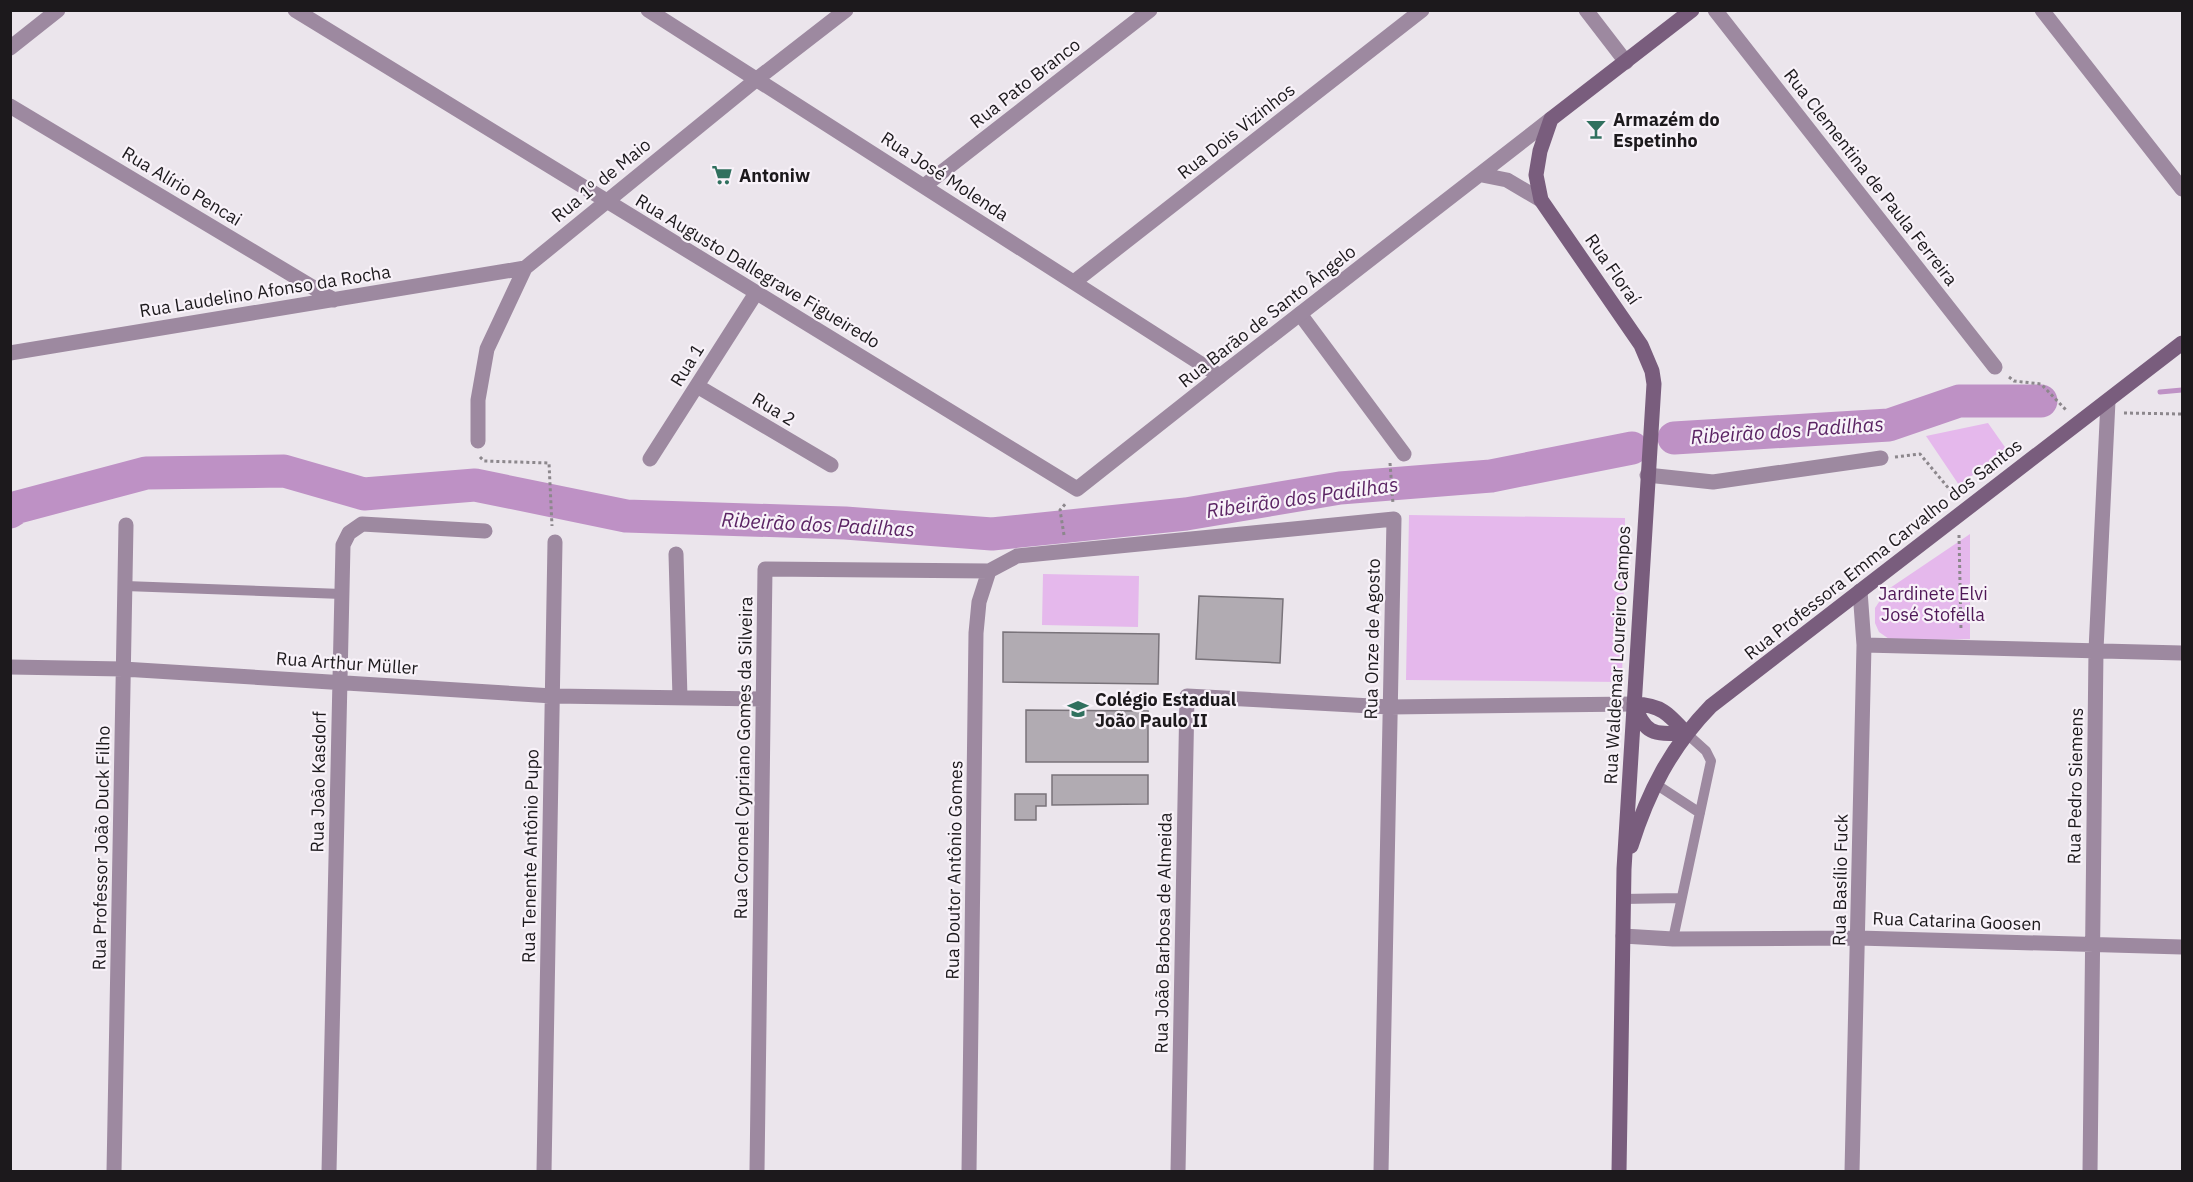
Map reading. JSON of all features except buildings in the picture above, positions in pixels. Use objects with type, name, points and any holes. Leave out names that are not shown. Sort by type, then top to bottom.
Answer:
[{"type":"main road","name":"Rua Barão de Santo Ângelo","points":[[1551,119],[1692,10]]},
{"type":"main road","name":"Rua Floraí","points":[[1551,119],[1540,151],[1536,175],[1541,200],[1647,357],[1653,371],[1655,399],[1649,444]]},
{"type":"main road","name":"Rua Professora Emma Carvalho dos Santos","points":[[1686,733],[1729,691],[2078,423],[2108,406],[2182,343]]},
{"type":"main road","name":"Rua Waldemar Loureiro Campos","points":[[1619,1172],[1624,869],[1649,444]]},
{"type":"main road","points":[[1634,704],[1658,707],[1672,717],[1686,733],[1657,733],[1647,729],[1643,726],[1634,704]]},
{"type":"main road","name":"Rua Waldemar Loureiro Campos","points":[[1624,869],[1654,783],[1686,733]]},
{"type":"street","points":[[10,48],[58,10]]},
{"type":"street","name":"Rua Augusto Dallegrave Figueiredo","points":[[295,10],[1077,489]]},
{"type":"street","name":"Rua José Molenda","points":[[648,10],[1220,376]]},
{"type":"street","name":"Rua 1º de Maio","points":[[478,441],[478,400],[487,348],[525,268],[757,79],[846,10]]},
{"type":"street","name":"Rua Pato Branco","points":[[924,186],[1150,10]]},
{"type":"street","name":"Rua Dois Vizinhos","points":[[1074,282],[1422,10]]},
{"type":"street","points":[[1586,10],[1626,62]]},
{"type":"street","name":"Rua Clementina de Paula Ferreira","points":[[1715,10],[1995,367]]},
{"type":"street","points":[[2042,10],[2182,189]]},
{"type":"street","name":"Rua Alírio Pencai","points":[[10,105],[334,300]]},
{"type":"street","name":"Rua Barão de Santo Ângelo","points":[[1077,489],[1551,119]]},
{"type":"street","points":[[1482,175],[1507,180],[1541,200]]},
{"type":"street","name":"Rua Laudelino Afonso da Rocha","points":[[10,353],[525,268]]},
{"type":"street","name":"Rua 1","points":[[650,459],[756,292]]},
{"type":"street","points":[[1300,314],[1397,456]]},
{"type":"street","name":"Rua 2","points":[[697,386],[831,465]]},
{"type":"street","name":"Rua Pedro Siemens","points":[[2090,1172],[2096,650],[2108,406]]},
{"type":"street","points":[[1647,476],[1713,482],[1881,458]]},
{"type":"street","name":"Rua Onze de Agosto","points":[[989,571],[1017,556],[1394,519],[1381,1172]]},
{"type":"street","name":"Rua João Kasdorf","points":[[329,1172],[343,545],[349,533],[362,524],[485,531]]},
{"type":"street","name":"Rua Professor João Duck Filho","points":[[114,1172],[126,525]]},
{"type":"street","name":"Rua Tenente Antônio Pupo","points":[[544,1172],[555,542]]},
{"type":"street","points":[[676,554],[680,698]]},
{"type":"street","name":"Rua Coronel Cypriano Gomes da Silveira","points":[[757,1172],[765,569],[989,571]]},
{"type":"street","name":"Rua Doutor Antônio Gomes","points":[[969,1172],[976,633],[979,602],[989,571]]},
{"type":"street","name":"Rua Basílio Fuck","points":[[1852,1172],[1864,645],[1860,591]]},
{"type":"street","points":[[1864,645],[2182,652]]},
{"type":"street","name":"Rua Arthur Müller","points":[[10,667],[123,669],[553,696],[763,699]]},
{"type":"street","name":"Rua João Barbosa de Almeida","points":[[1178,1172],[1187,696],[1390,707]]},
{"type":"street","points":[[1390,707],[1634,704]]},
{"type":"street","name":"Rua Catarina Goosen","points":[[1623,936],[1673,939],[1858,938],[2182,947]]},
{"type":"lane","points":[[125,586],[342,594]]},
{"type":"lane","points":[[1673,939],[1711,761],[1706,751],[1686,733]]},
{"type":"lane","points":[[1654,783],[1700,813]]},
{"type":"lane","points":[[1623,899],[1681,898]]},
{"type":"path","points":[[1995,367],[2014,381],[2041,384],[2078,423]]},
{"type":"path","points":[[2108,406],[2182,414]]},
{"type":"path","points":[[478,441],[477,454],[484,461],[549,463],[552,527]]},
{"type":"path","points":[[1881,458],[1920,454],[1962,512],[1961,647]]},
{"type":"path","points":[[1394,508],[1397,456]]},
{"type":"path","points":[[1060,510],[1064,540]]},
{"type":"green space","points":[[1988,423],[2007,450],[1959,485],[1926,436]]},
{"type":"green space","points":[[1409,515],[1625,518],[1622,682],[1406,680]]},
{"type":"green space","name":"Jardinete Elvi José Stofella","points":[[1970,534],[1970,639],[1892,641],[1879,632],[1875,623],[1875,608],[1887,590]]},
{"type":"green space","points":[[1043,574],[1139,576],[1138,627],[1042,625]]},
{"type":"waterway","name":"Ribeirão dos Padilhas","points":[[2160,392],[2182,390]]},
{"type":"waterway","name":"Ribeirão dos Padilhas","points":[[1674,438],[1889,425],[1959,401],[2041,401]]},
{"type":"waterway","name":"Ribeirão dos Padilhas","points":[[10,512],[18,507],[146,473],[284,471],[364,494],[475,485],[626,516],[845,523],[992,534],[1186,514],[1340,488],[1491,476],[1632,448]]},
{"type":"place","name":"Armazém do Espetinho","points":[[1596,129]]},
{"type":"place","name":"Antoniw","points":[[722,175]]},
{"type":"place","name":"Colégio Estadual João Paulo II","points":[[1078,709]]}]
